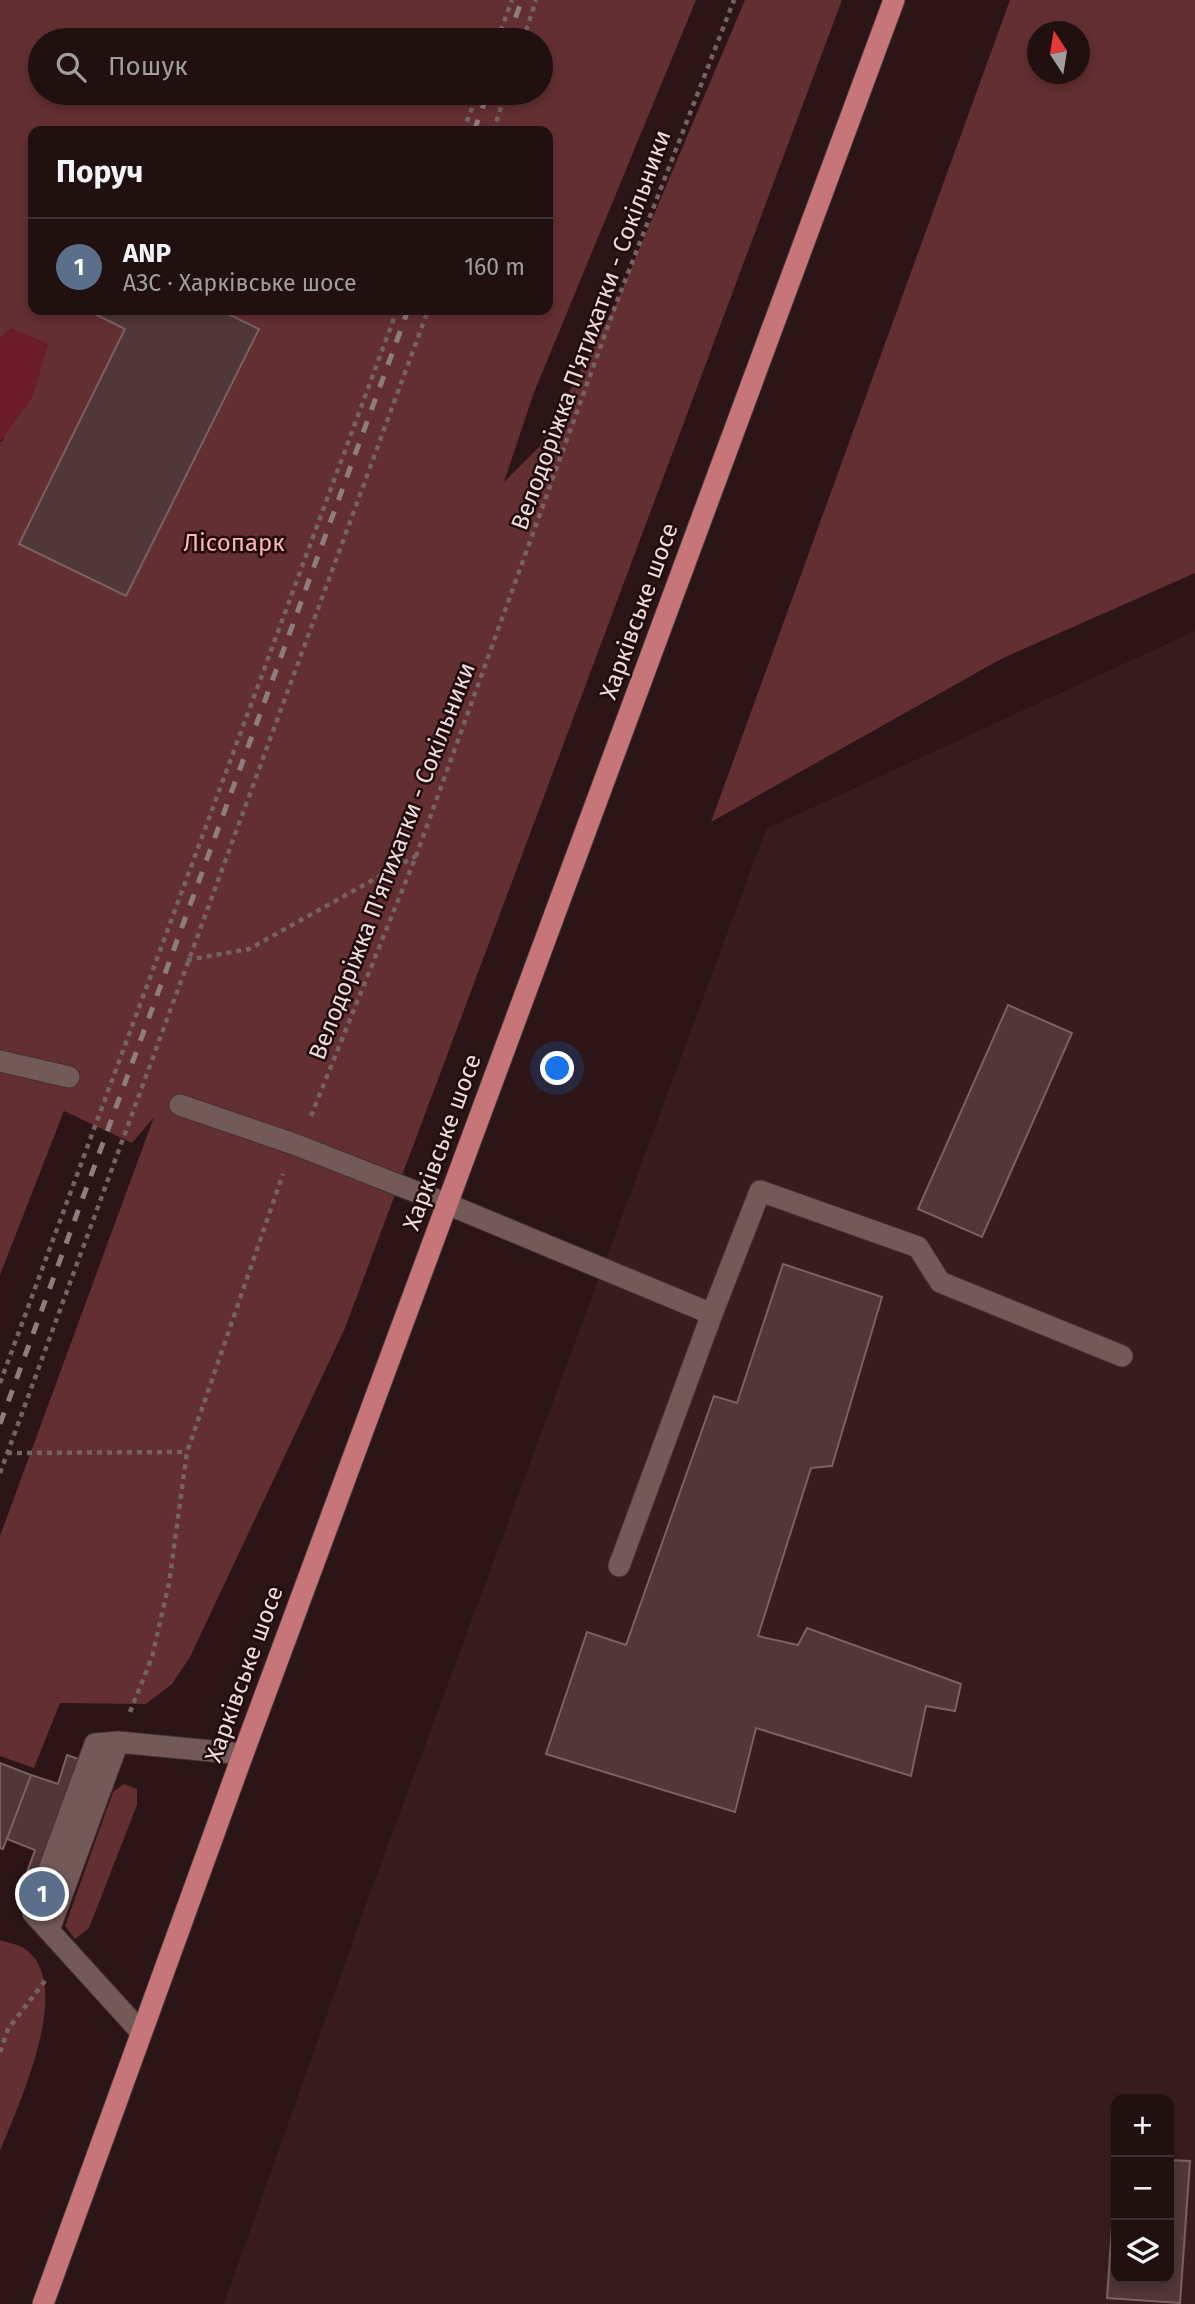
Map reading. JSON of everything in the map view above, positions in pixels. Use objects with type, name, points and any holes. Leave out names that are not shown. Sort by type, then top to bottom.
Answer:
[{"type":"main road","name":"Харківське шосе","points":[[43,2304],[243,1754],[894,0]]},
{"type":"street","points":[[0,1061],[69,1077]]},
{"type":"street","points":[[180,1105],[294,1144],[447,1204],[712,1314]]},
{"type":"street","points":[[619,1566],[760,1191],[918,1247],[940,1282],[1122,1356]]},
{"type":"street","points":[[141,2032],[33,1913],[95,1744],[118,1742],[243,1754]]},
{"type":"path","points":[[502,28],[512,0]]},
{"type":"path","points":[[527,28],[536,0]]},
{"type":"path","name":"Велодоріжка П'ятихатки - Сокільники","points":[[118,1742],[152,1657],[169,1583],[187,1452],[294,1144],[312,1114],[416,856],[616,304],[733,0]]},
{"type":"path","points":[[465,126],[473,105]]},
{"type":"path","points":[[495,126],[502,105]]},
{"type":"path","points":[[0,1382],[395,315]]},
{"type":"path","points":[[0,1473],[186,961],[426,315]]},
{"type":"path","points":[[186,961],[249,949],[416,856]]},
{"type":"path","points":[[7,1453],[187,1452]]},
{"type":"path","points":[[0,2052],[8,2029],[69,1952]]},
{"type":"shaded area","points":[[11,328],[48,344],[33,396],[0,442],[0,339]]},
{"type":"shaded area","points":[[1195,631],[1195,2304],[224,2304],[369,1896],[766,829]]},
{"type":"green space","name":"Лісопарк","points":[[0,0],[696,0],[533,395],[504,482],[540,446],[616,304],[745,0],[842,0],[345,1328],[190,1657],[172,1684],[146,1704],[60,1703],[34,1768],[0,1756],[0,1536],[154,1117],[132,1143],[64,1111],[0,1275],[0,442],[3,441],[11,328],[0,339]]},
{"type":"green space","points":[[1010,0],[1195,0],[1195,573],[1001,659],[711,822]]},
{"type":"green space","points":[[124,1784],[137,1789],[137,1805],[89,1928],[75,1939],[65,1926],[113,1792]]},
{"type":"green space","points":[[0,1940],[25,1949],[39,1966],[45,1989],[44,2017],[38,2047],[0,2151]]},
{"type":"building","points":[[97,315],[230,315],[259,329],[126,596],[19,544],[125,329]]},
{"type":"building","points":[[1008,1005],[1072,1033],[982,1237],[918,1209]]},
{"type":"building","points":[[783,1264],[882,1297],[832,1466],[811,1468],[758,1636],[798,1645],[807,1628],[961,1684],[955,1711],[926,1706],[911,1776],[756,1728],[735,1812],[546,1754],[587,1632],[626,1645],[714,1396],[737,1403]]},
{"type":"building","points":[[67,1755],[115,1772],[71,1896],[25,1878],[35,1850],[7,1839],[31,1775],[58,1784]]},
{"type":"building","points":[[0,1763],[31,1775],[3,1849],[0,1848]]},
{"type":"building","points":[[1174,2160],[1190,2161],[1180,2303],[1107,2298],[1111,2240],[1111,2283],[1174,2283]]},
{"type":"railway","points":[[512,28],[522,0]]},
{"type":"railway","points":[[476,126],[484,105]]},
{"type":"railway","points":[[0,1424],[406,315]]},
{"type":"place","name":"ANP","points":[[42,1894]]}]
